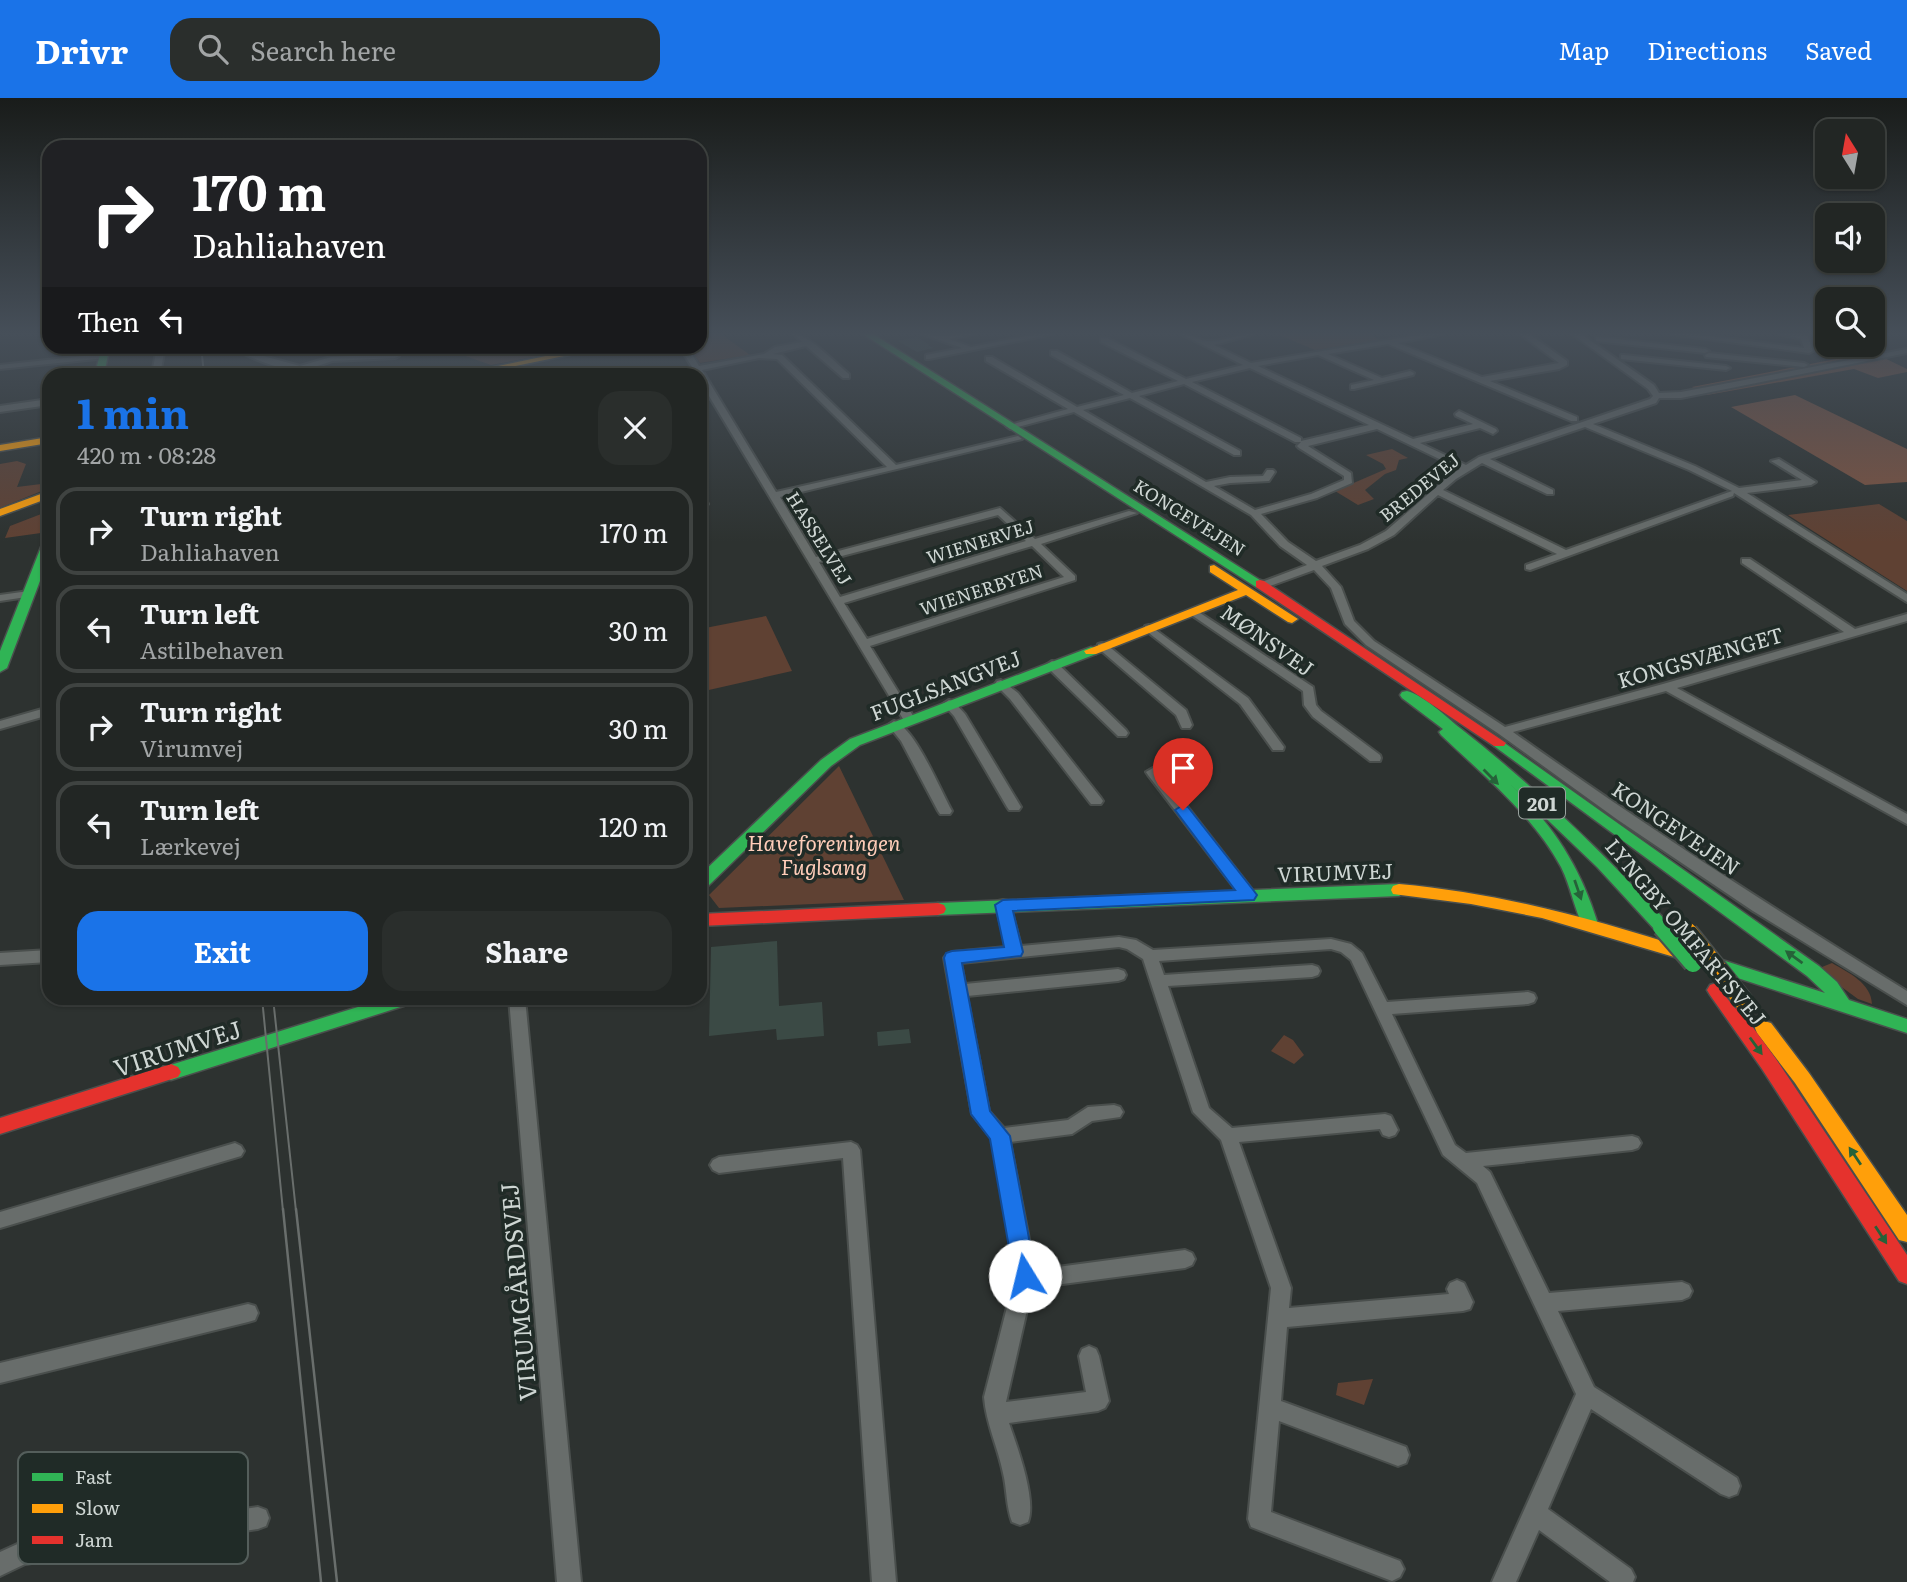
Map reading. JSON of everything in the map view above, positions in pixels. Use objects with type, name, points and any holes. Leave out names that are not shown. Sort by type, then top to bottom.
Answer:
[{"type":"main road","name":"KONGEVEJEN","points":[[966,403],[1262,585],[1497,734]]},
{"type":"main road","name":"KONGEVEJEN","points":[[970,403],[1246,591],[1364,664],[1407,695]]},
{"type":"main road","points":[[0,513],[42,497]]},
{"type":"main road","points":[[0,668],[42,560]]},
{"type":"main road","name":"FUGLSANGVEJ","points":[[707,877],[826,763],[855,742],[1246,591]]},
{"type":"main road","name":"LYNGBY OMFARTSVEJ","points":[[1407,695],[1461,732],[1524,786],[1616,874],[1662,927],[1716,990],[1769,1064],[1907,1274]]},
{"type":"main road","name":"201","points":[[1407,695],[1534,820],[1555,846],[1573,876],[1590,924]]},
{"type":"main road","name":"LYNGBY OMFARTSVEJ","points":[[1497,734],[1623,861],[1688,932],[1802,1078],[1907,1233]]},
{"type":"main road","name":"201","points":[[1497,734],[1813,971],[1831,987],[1843,1004]]},
{"type":"main road","name":"VIRUMVEJ","points":[[707,920],[1385,889],[1424,891],[1506,902],[1590,924]]},
{"type":"main road","points":[[1590,924],[1907,1027]]},
{"type":"main road","name":"VIRUMVEJ","points":[[0,1126],[385,1005]]},
{"type":"street","points":[[0,409],[40,403]]},
{"type":"street","name":"HASSELVEJ","points":[[717,403],[864,644],[907,740],[945,811]]},
{"type":"street","points":[[828,403],[894,468]]},
{"type":"street","name":"KONGEVEJEN","points":[[1065,403],[1254,513],[1284,544],[1315,565],[1336,587],[1349,622],[1358,634],[1497,734],[1698,867],[1901,996]]},
{"type":"street","points":[[773,496],[894,468],[1014,433],[1075,409],[1098,403]]},
{"type":"street","points":[[1146,403],[1237,453]]},
{"type":"street","points":[[1228,403],[1298,440]]},
{"type":"street","points":[[1330,403],[1466,468]]},
{"type":"street","points":[[1535,403],[1574,419]]},
{"type":"street","name":"BREDEVEJ","points":[[1262,585],[1364,547],[1390,533],[1437,491],[1482,459],[1647,403]]},
{"type":"street","points":[[1459,414],[1493,431]]},
{"type":"street","points":[[1586,424],[1700,472],[1907,600]]},
{"type":"street","points":[[1412,442],[1480,425]]},
{"type":"street","points":[[1254,513],[1314,496],[1349,481],[1348,475],[1302,446],[1306,442],[1377,426]]},
{"type":"street","points":[[1482,459],[1550,492]]},
{"type":"street","points":[[1530,567],[1734,492],[1811,482],[1776,461]]},
{"type":"street","points":[[1205,485],[1222,481],[1266,479],[1270,472]]},
{"type":"street","points":[[1437,491],[1566,554]]},
{"type":"street","name":"WIENERBYEN","points":[[813,561],[1000,511],[1071,578],[864,644]]},
{"type":"street","name":"WIENERVEJ","points":[[838,601],[1132,513]]},
{"type":"street","points":[[1746,561],[1852,632]]},
{"type":"street","points":[[0,598],[29,594]]},
{"type":"street","name":"MØNSVEJ","points":[[1194,611],[1309,690],[1310,705],[1317,713],[1375,758]]},
{"type":"street","name":"KONGSVÆNGET","points":[[1497,734],[1907,617]]},
{"type":"street","points":[[1149,628],[1244,701],[1278,747]]},
{"type":"street","points":[[1102,646],[1182,713],[1186,725]]},
{"type":"street","points":[[1052,665],[1122,733]]},
{"type":"street","points":[[1001,684],[1014,696],[1096,801]]},
{"type":"street","points":[[1667,687],[1907,820]]},
{"type":"street","points":[[948,704],[959,714],[1014,807]]},
{"type":"street","points":[[0,725],[42,713]]},
{"type":"street","points":[[1153,772],[1248,895]]},
{"type":"street","points":[[1003,905],[1014,952]]},
{"type":"street","points":[[1020,1514],[1014,1472],[996,1414],[995,1397],[1025,1276],[1000,1136],[981,1114],[952,958],[1119,942],[1131,944],[1150,956],[1331,944],[1346,948],[1357,957],[1448,1150],[1484,1178],[1587,1394],[1729,1486]]},
{"type":"street","points":[[0,959],[42,956]]},
{"type":"street","points":[[1150,956],[1202,1112],[1228,1136],[1281,1288],[1259,1519],[1392,1569]]},
{"type":"street","points":[[1159,981],[1312,971]]},
{"type":"street","points":[[958,991],[1118,975]]},
{"type":"street","points":[[1380,1009],[1528,998]]},
{"type":"street","name":"VIRUMGÅRDSVEJ","points":[[518,1005],[569,1582]]},
{"type":"street","points":[[1000,1136],[1072,1127],[1088,1114],[1114,1112]]},
{"type":"street","points":[[1228,1136],[1385,1121],[1389,1130]]},
{"type":"street","points":[[1463,1161],[1632,1143]]},
{"type":"street","points":[[719,1165],[852,1150],[884,1582]]},
{"type":"street","points":[[0,1220],[235,1151]]},
{"type":"street","points":[[1025,1276],[1031,1279],[1185,1259]]},
{"type":"street","points":[[1278,1318],[1463,1302],[1457,1289]]},
{"type":"street","points":[[1544,1303],[1682,1291]]},
{"type":"street","points":[[0,1373],[248,1313]]},
{"type":"street","points":[[996,1414],[1098,1401],[1089,1356]]},
{"type":"street","points":[[1503,1582],[1536,1514],[1587,1394]]},
{"type":"street","points":[[1269,1407],[1398,1455]]},
{"type":"street","points":[[1536,1514],[1623,1577]]},
{"type":"street","points":[[248,1519],[258,1518]]},
{"type":"street","points":[[0,1564],[18,1556]]},
{"type":"green space","points":[[1392,449],[1408,458],[1399,460],[1396,470],[1385,474],[1365,490],[1374,499],[1358,505],[1335,491],[1386,469],[1383,464],[1366,455]]},
{"type":"green space","points":[[17,461],[26,464],[17,487],[42,484],[42,491],[0,508],[0,464]]},
{"type":"green space","points":[[1879,504],[1907,521],[1907,591],[1788,515]]},
{"type":"green space","points":[[42,514],[41,533],[5,538],[10,526]]},
{"type":"green space","points":[[766,616],[792,671],[707,690],[707,628]]},
{"type":"green space","name":"Haveforeningen Fuglsang","points":[[839,766],[904,900],[719,908],[709,895]]},
{"type":"green space","points":[[1832,963],[1863,984],[1872,1004],[1858,999],[1817,969]]},
{"type":"green space","points":[[1284,1035],[1293,1040],[1304,1055],[1294,1064],[1271,1051]]},
{"type":"green space","points":[[1373,1379],[1364,1405],[1336,1395],[1338,1383]]},
{"type":"shaded area","points":[[1751,403],[1812,403],[1907,449],[1907,482],[1865,485],[1731,407]]},
{"type":"building","points":[[777,941],[779,1006],[822,1002],[824,1036],[777,1040],[776,1029],[709,1036],[711,947]]},
{"type":"building","points":[[909,1029],[911,1043],[878,1046],[877,1032]]},
{"type":"tram line","points":[[263,1005],[283,1211]]},
{"type":"tram line","points":[[274,1005],[296,1211]]},
{"type":"tram line","points":[[283,1209],[321,1582]]},
{"type":"tram line","points":[[296,1209],[337,1582]]},
{"type":"traffic: fast","points":[[976,403],[1260,584]]},
{"type":"traffic: fast","points":[[0,668],[42,560]]},
{"type":"traffic: fast","points":[[707,877],[826,763],[855,742],[1091,651]]},
{"type":"traffic: fast","points":[[1407,695],[1509,775],[1573,833],[1662,927]]},
{"type":"traffic: fast","points":[[1446,732],[1509,792],[1552,841],[1573,875],[1590,924]]},
{"type":"traffic: fast","points":[[1499,743],[1813,971],[1831,987],[1842,1004]]},
{"type":"traffic: fast","points":[[938,909],[1399,890]]},
{"type":"traffic: fast","points":[[1662,927],[1693,963]]},
{"type":"traffic: fast","points":[[1716,964],[1907,1026]]},
{"type":"traffic: fast","points":[[171,1072],[385,1005]]},
{"type":"traffic: slow","points":[[0,448],[42,441]]},
{"type":"traffic: slow","points":[[0,513],[42,497]]},
{"type":"traffic: slow","points":[[1214,569],[1292,619]]},
{"type":"traffic: slow","points":[[1091,651],[1246,591]]},
{"type":"traffic: slow","points":[[1399,890],[1471,898],[1542,912],[1681,953]]},
{"type":"traffic: slow","points":[[1688,932],[1744,1002]]},
{"type":"traffic: slow","points":[[1764,1028],[1802,1078],[1907,1233]]},
{"type":"traffic: jam","points":[[1260,584],[1499,743]]},
{"type":"traffic: jam","points":[[707,920],[938,909]]},
{"type":"traffic: jam","points":[[1716,990],[1769,1064],[1907,1274]]},
{"type":"traffic: jam","points":[[0,1126],[171,1072]]},
{"type":"route","points":[[1025,1276],[1000,1136],[981,1114],[952,958],[1014,952],[1003,905],[1248,895],[1183,810]]}]
